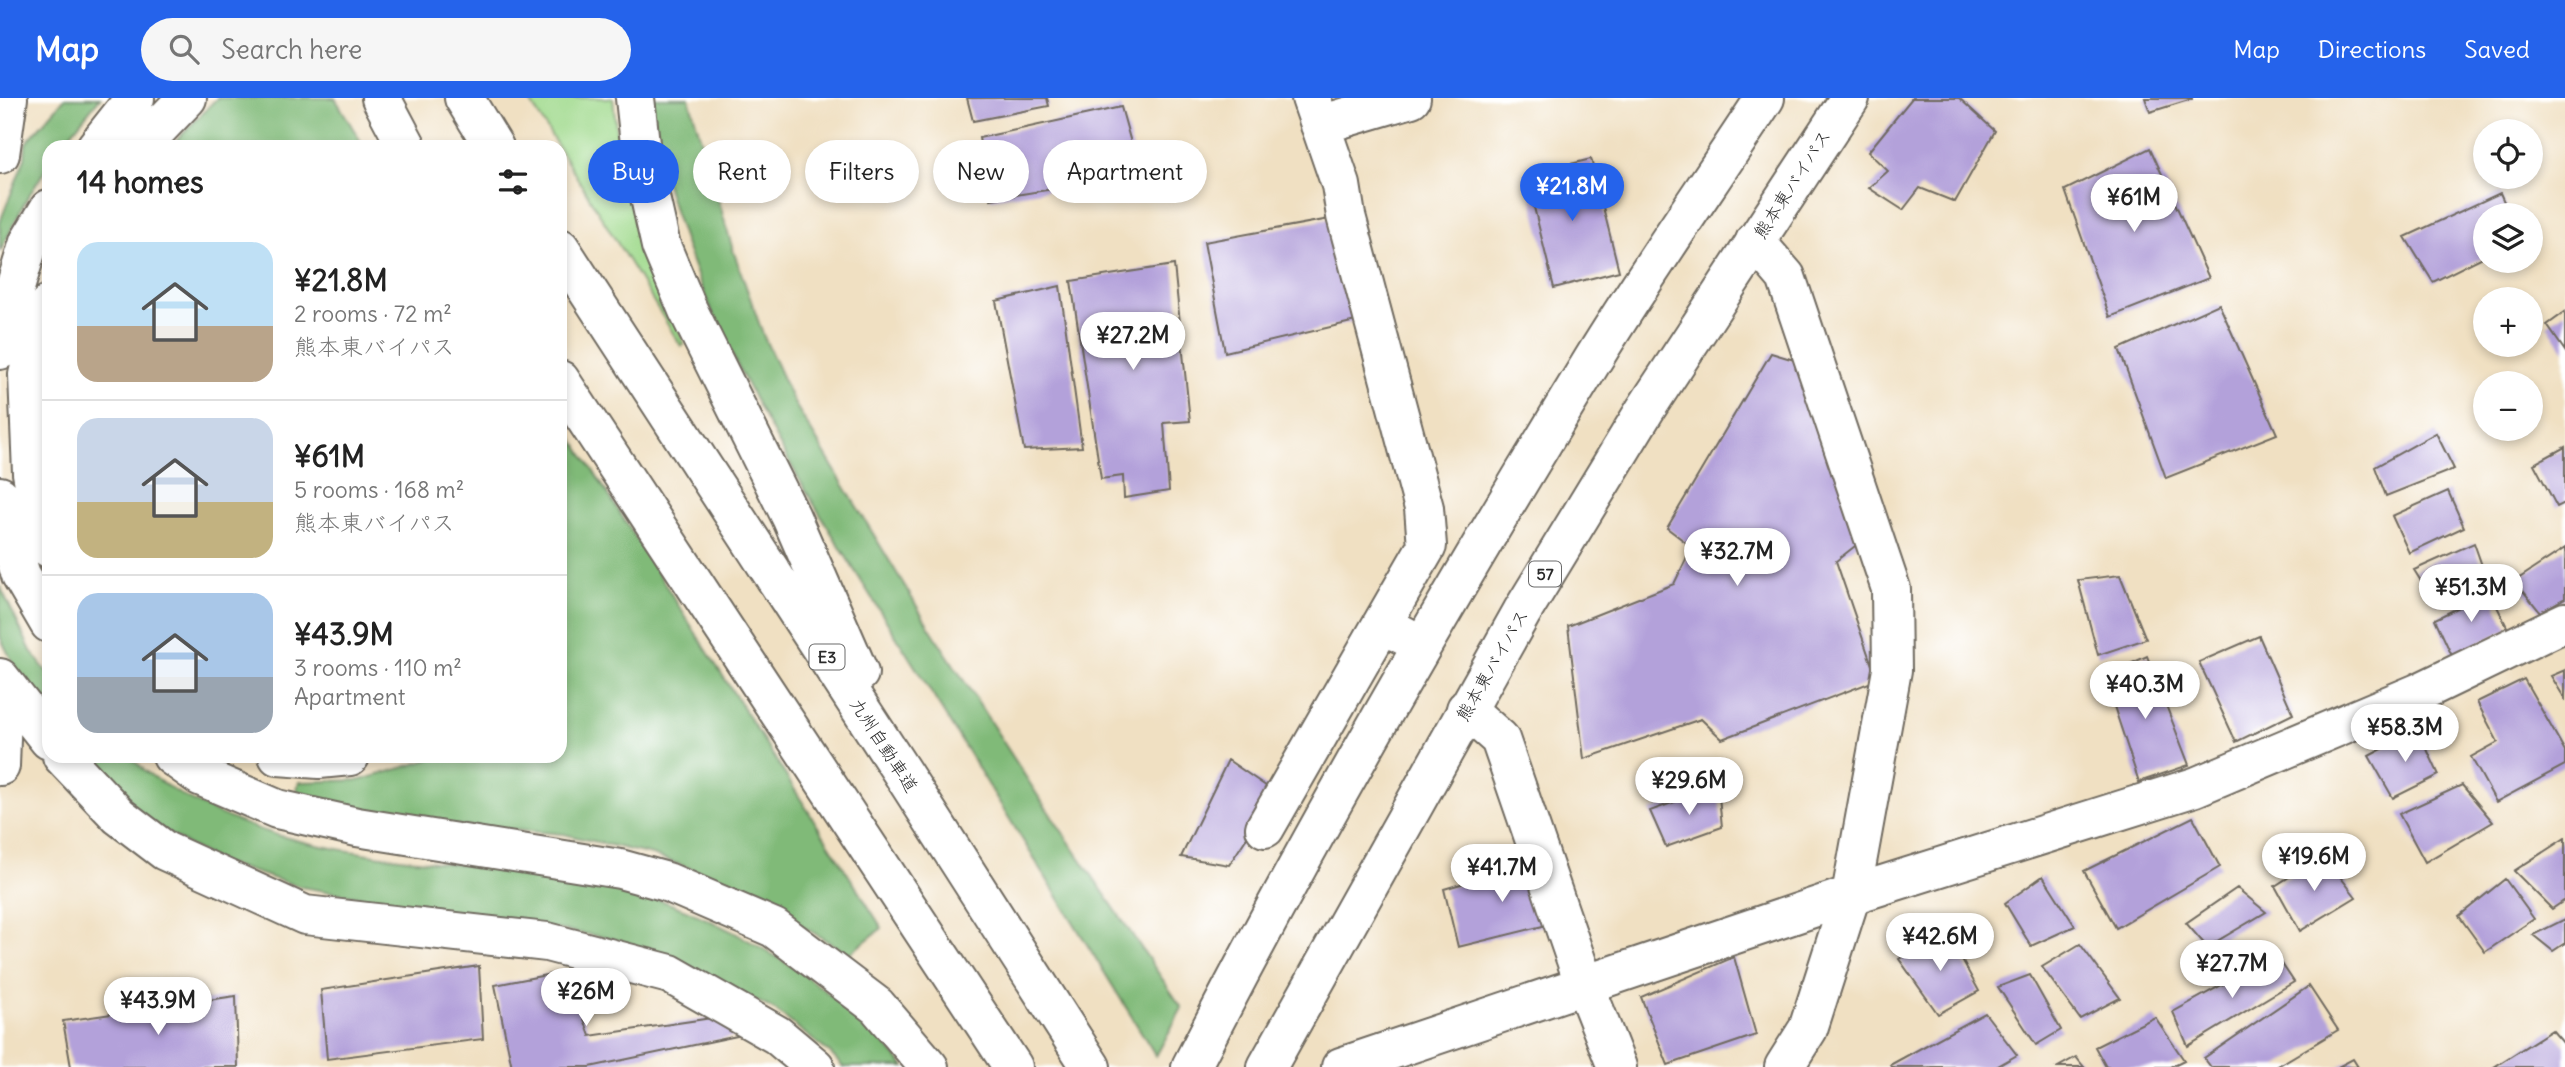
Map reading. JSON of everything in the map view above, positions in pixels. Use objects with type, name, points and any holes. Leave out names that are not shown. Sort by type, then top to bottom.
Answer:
[{"type":"main road","points":[[0,154],[8,98]]},
{"type":"main road","points":[[102,140],[135,98]]},
{"type":"main road","points":[[147,140],[187,98]]},
{"type":"main road","points":[[381,98],[403,140]]},
{"type":"main road","points":[[464,98],[490,140]]},
{"type":"main road","points":[[635,98],[642,162],[661,246],[688,310],[791,517],[901,771]]},
{"type":"main road","points":[[1265,828],[1427,546],[1424,509],[1346,215],[1341,185],[1316,111],[1411,98]]},
{"type":"main road","points":[[1196,1058],[1258,937],[1422,645],[1595,356],[1765,98]]},
{"type":"main road","name":"熊本東バイパス","points":[[1267,1067],[1466,709],[1645,410],[1850,98]]},
{"type":"main road","points":[[0,350],[1,334],[29,242],[42,221]]},
{"type":"main road","points":[[1755,241],[1786,277],[1891,589],[1892,670],[1851,895],[1808,1029],[1784,1067]]},
{"type":"main road","name":"九州自動車道","points":[[567,259],[1091,1067]]},
{"type":"main road","points":[[42,320],[29,375],[32,473],[42,528]]},
{"type":"main road","points":[[567,391],[1013,1067]]},
{"type":"main road","points":[[0,496],[3,519],[21,575],[42,611]]},
{"type":"main road","points":[[1340,1067],[1851,895],[2195,787],[2418,693],[2565,622]]},
{"type":"main road","points":[[1382,624],[1422,645]]},
{"type":"main road","points":[[1,681],[42,731]]},
{"type":"main road","points":[[0,766],[1,681]]},
{"type":"main road","points":[[1466,709],[1500,739],[1585,986],[1617,1067]]},
{"type":"main road","points":[[69,763],[119,816],[165,851],[305,915],[547,942],[670,974],[776,1035],[815,1067]]},
{"type":"main road","points":[[182,763],[200,776],[277,809],[357,827],[621,869],[667,882],[774,928],[877,1006],[929,1067]]},
{"type":"green space","points":[[65,98],[100,98],[66,140],[42,140],[42,175],[0,252],[0,222],[25,158],[26,143]]},
{"type":"green space","points":[[217,98],[335,98],[360,140],[177,140]]},
{"type":"green space","points":[[528,98],[613,98],[619,140],[588,140],[588,195],[567,161],[567,140],[554,140]]},
{"type":"green space","points":[[650,98],[689,98],[701,140],[693,140],[693,203],[719,203],[764,337],[793,401],[930,628],[1038,796],[1182,1008],[1156,1056],[838,544],[765,418],[731,353],[677,220],[672,203],[679,203],[679,140],[655,139]]},
{"type":"green space","points":[[593,203],[633,203],[641,237],[684,344],[681,346]]},
{"type":"green space","points":[[567,429],[882,928],[849,954],[729,882],[652,855],[563,834],[403,821],[294,799],[299,782],[361,780],[418,763],[567,763]]},
{"type":"green space","points":[[0,586],[31,651],[42,666],[42,712],[32,701],[0,637]]},
{"type":"green space","points":[[87,763],[137,763],[158,780],[212,810],[264,831],[314,844],[388,857],[576,878],[622,888],[667,903],[712,922],[798,971],[873,1033],[905,1067],[843,1067],[831,1054],[775,1010],[663,953],[610,938],[301,887],[218,861],[172,836],[113,793]]},
{"type":"building","points":[[967,98],[1047,98],[1049,106],[973,121]]},
{"type":"building","points":[[1912,98],[1959,98],[1995,131],[1955,202],[1920,188],[1903,210],[1869,188],[1888,171],[1868,152]]},
{"type":"building","points":[[2145,98],[2192,98],[2192,99],[2150,112]]},
{"type":"building","points":[[1121,107],[1130,140],[1043,140],[1043,191],[1029,193],[1029,140],[979,138]]},
{"type":"building","points":[[2150,148],[2209,278],[2110,317],[2065,190]]},
{"type":"building","points":[[1591,159],[1619,271],[1554,288],[1526,175]]},
{"type":"building","points":[[2500,193],[2505,203],[2478,203]]},
{"type":"building","points":[[2473,206],[2473,262],[2433,282],[2405,237]]},
{"type":"building","points":[[1346,216],[1360,320],[1225,352],[1204,242]]},
{"type":"building","points":[[1174,265],[1190,421],[1164,423],[1169,491],[1124,498],[1123,476],[1101,479],[1071,281]]},
{"type":"building","points":[[1060,286],[1082,447],[1024,450],[996,301]]},
{"type":"building","points":[[2219,304],[2277,434],[2166,478],[2119,349]]},
{"type":"building","points":[[2565,312],[2565,351],[2547,325]]},
{"type":"building","points":[[1771,353],[1804,363],[1864,539],[1836,561],[1877,680],[1722,739],[1701,719],[1584,759],[1568,626],[1674,584],[1692,547],[1667,528]]},
{"type":"building","points":[[2436,433],[2454,469],[2386,496],[2375,467]]},
{"type":"building","points":[[2565,447],[2565,503],[2557,507],[2534,464]]},
{"type":"building","points":[[2448,491],[2464,527],[2409,553],[2392,516]]},
{"type":"building","points":[[2474,543],[2487,580],[2436,605],[2414,570]]},
{"type":"building","points":[[2565,548],[2565,598],[2540,612],[2515,581]]},
{"type":"building","points":[[2120,575],[2146,639],[2098,655],[2078,580]]},
{"type":"building","points":[[2490,592],[2508,629],[2452,656],[2435,619]]},
{"type":"building","points":[[2259,636],[2293,714],[2236,742],[2199,662]]},
{"type":"building","points":[[2147,656],[2189,765],[2139,782],[2104,676]]},
{"type":"building","points":[[2565,670],[2565,699],[2551,676]]},
{"type":"building","points":[[2524,679],[2565,751],[2565,765],[2496,802],[2471,757],[2498,742],[2477,702]]},
{"type":"building","points":[[2418,730],[2439,775],[2393,798],[2369,756]]},
{"type":"building","points":[[1228,760],[1276,793],[1229,865],[1181,857]]},
{"type":"building","points":[[2462,785],[2493,822],[2425,862],[2399,814]]},
{"type":"building","points":[[1718,786],[1722,827],[1666,847],[1650,811]]},
{"type":"building","points":[[2193,817],[2220,867],[2116,928],[2084,871]]},
{"type":"building","points":[[2565,838],[2565,900],[2552,909],[2514,871]]},
{"type":"building","points":[[2323,855],[2356,897],[2300,931],[2275,886]]},
{"type":"building","points":[[1542,860],[1563,921],[1458,947],[1444,889]]},
{"type":"building","points":[[2043,876],[2075,926],[2031,946],[2005,903]]},
{"type":"building","points":[[2505,879],[2534,919],[2485,952],[2459,916]]},
{"type":"building","points":[[2237,888],[2266,912],[2207,947],[2186,923]]},
{"type":"building","points":[[2565,919],[2565,943],[2553,951],[2533,935]]},
{"type":"building","points":[[1946,931],[1979,991],[1938,1014],[1899,959]]},
{"type":"building","points":[[2080,944],[2120,998],[2080,1019],[2042,967]]},
{"type":"building","points":[[2276,955],[2294,982],[2188,1046],[2173,1012]]},
{"type":"building","points":[[1734,957],[1756,1035],[1668,1065],[1641,997]]},
{"type":"building","points":[[479,966],[483,1039],[327,1059],[321,990]]},
{"type":"building","points":[[567,971],[590,1036],[739,1014],[742,1035],[590,1067],[512,1067],[495,985]]},
{"type":"building","points":[[2030,975],[2061,1030],[2036,1045],[1998,987]]},
{"type":"building","points":[[2309,986],[2338,1030],[2276,1067],[2211,1067],[2204,1058]]},
{"type":"building","points":[[236,996],[238,1067],[71,1067],[63,1021]]},
{"type":"building","points":[[1985,1013],[2017,1055],[1996,1067],[1891,1067],[1890,1065]]},
{"type":"building","points":[[2155,1017],[2184,1060],[2170,1067],[2106,1067],[2095,1047]]},
{"type":"building","points":[[2552,1030],[2565,1045],[2565,1067],[2494,1067]]},
{"type":"building","points":[[2076,1057],[2084,1067],[2058,1067]]},
{"type":"building","points":[[2353,1059],[2358,1067],[2338,1067]]}]
